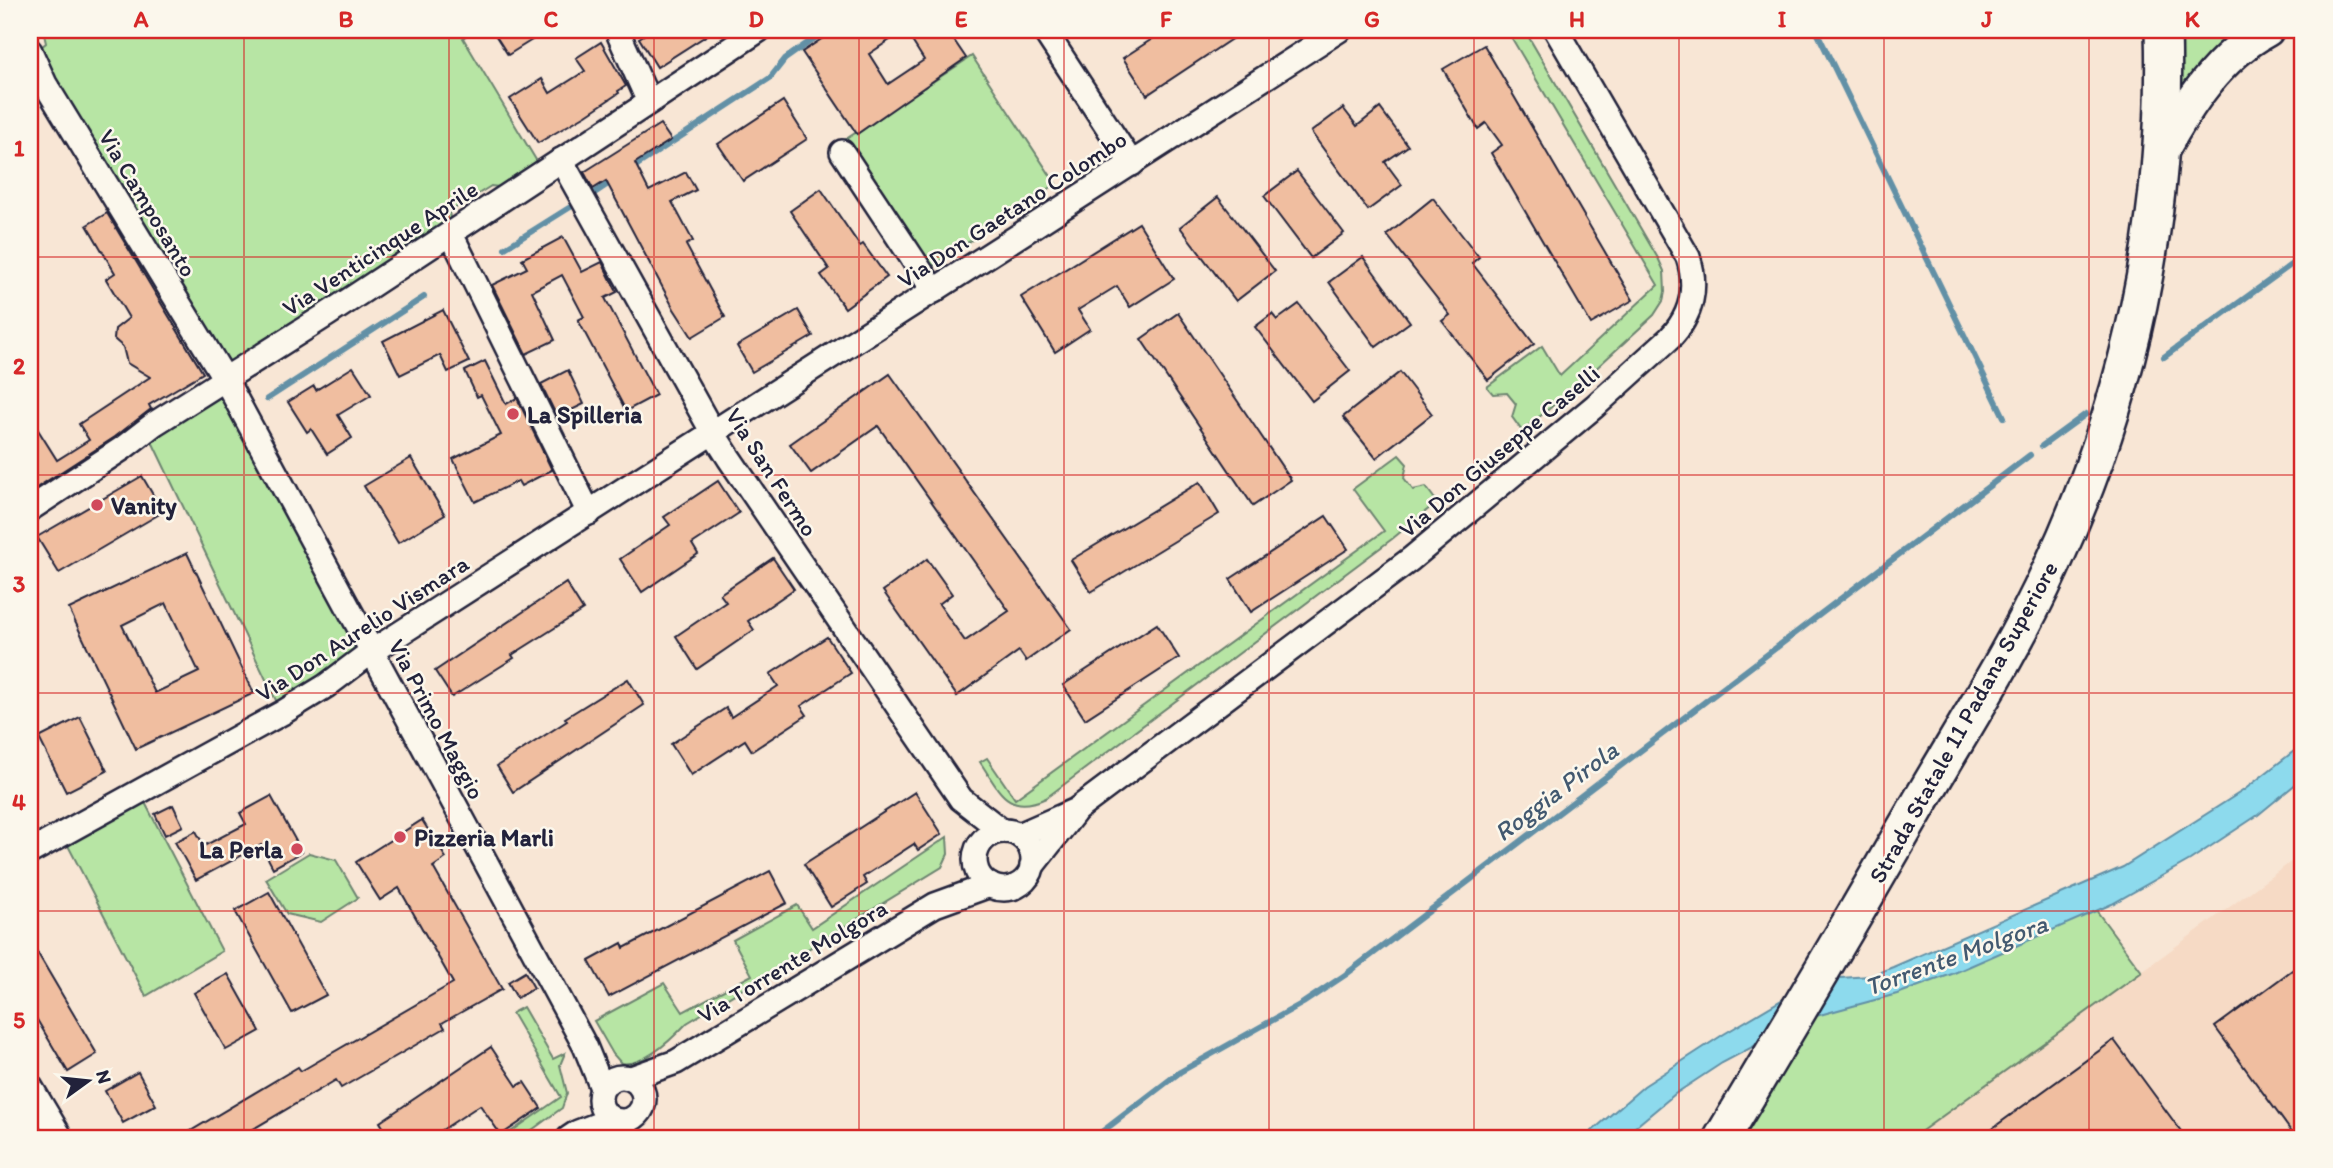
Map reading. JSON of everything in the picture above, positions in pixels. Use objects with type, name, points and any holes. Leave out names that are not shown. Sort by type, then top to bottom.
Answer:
[{"type":"main road","name":"Strada Statale 11 Padana Superiore","points":[[1722,1138],[1818,979],[2012,643],[2067,533],[2104,430],[2138,313],[2150,257],[2162,150],[2163,30]]},
{"type":"street","points":[[617,30],[649,102]]},
{"type":"street","name":"Via Venticinque Aprile","points":[[30,509],[123,448],[154,424],[451,234],[759,30]]},
{"type":"street","points":[[1044,30],[1132,163]]},
{"type":"street","name":"Via Don Gaetano Colombo","points":[[713,433],[1339,30]]},
{"type":"street","name":"Via Don Giuseppe Caselli","points":[[1032,866],[1076,810],[1411,559],[1595,406],[1673,336],[1682,323],[1690,307],[1693,290],[1688,257],[1556,30]]},
{"type":"street","points":[[2162,150],[2180,118],[2223,62],[2252,38],[2267,30]]},
{"type":"street","name":"Via Camposanto","points":[[30,51],[45,84],[225,380]]},
{"type":"street","points":[[842,152],[934,291]]},
{"type":"street","name":"Via San Fermo","points":[[561,160],[713,433],[961,799]]},
{"type":"street","points":[[451,234],[589,513]]},
{"type":"street","name":"Via Primo Maggio","points":[[225,380],[585,1046],[605,1105]]},
{"type":"street","name":"Via Don Aurelio Vismara","points":[[30,852],[282,713],[334,680],[371,652],[713,433]]},
{"type":"street","points":[[961,799],[1032,850],[1032,866]]},
{"type":"street","points":[[961,799],[976,856],[977,870],[990,885]]},
{"type":"street","name":"Via Don Giuseppe Caselli","points":[[1011,833],[1076,810]]},
{"type":"street","name":"Via Torrente Molgora","points":[[935,905],[976,856],[989,835],[1011,833]]},
{"type":"street","name":"Via Torrente Molgora","points":[[573,1135],[605,1105],[613,1078],[633,1084],[676,1062],[935,905],[990,885],[1007,888],[1016,886],[1024,881],[1032,866]]},
{"type":"street","name":"Via Primo Maggio","points":[[585,1046],[633,1084]]},
{"type":"street","name":"Via Torrente Molgora","points":[[605,1105],[619,1122],[634,1118],[640,1113],[633,1084]]},
{"type":"street","points":[[30,1086],[61,1138]]},
{"type":"shaded area","points":[[2303,853],[2303,1138],[1912,1138],[2145,969]]},
{"type":"green space","points":[[43,30],[473,30],[463,38],[539,165],[507,188],[491,186],[449,212],[451,224],[229,373],[37,50],[46,43]]},
{"type":"green space","points":[[1507,30],[1521,30],[1528,36],[1659,260],[1664,271],[1665,292],[1654,315],[1577,386],[1522,431],[1512,417],[1516,404],[1507,393],[1493,394],[1487,387],[1542,346],[1560,376],[1658,285]]},
{"type":"green space","points":[[2177,30],[2251,30],[2184,87],[2178,75]]},
{"type":"green space","points":[[972,56],[1056,184],[922,273],[837,145]]},
{"type":"green space","points":[[225,380],[370,651],[282,713],[147,431]]},
{"type":"green space","points":[[1399,455],[1407,464],[1404,478],[1413,490],[1426,487],[1437,502],[1392,539],[1046,798],[1022,804],[1013,802],[999,790],[980,762],[987,758],[1015,799],[1384,531],[1353,489]]},
{"type":"green space","points":[[139,791],[222,951],[146,996],[63,836]]},
{"type":"green space","points":[[947,837],[948,854],[942,867],[687,1023],[648,1056],[639,1061],[621,1063],[613,1054],[594,1021],[664,983],[683,1012],[752,975],[733,940],[797,905],[812,928]]},
{"type":"green space","points":[[309,853],[336,860],[358,898],[321,922],[287,914],[266,879]]},
{"type":"green space","points":[[2087,898],[2142,972],[1912,1138],[1722,1138],[1798,1012]]},
{"type":"green space","points":[[523,1007],[553,1059],[565,1053],[560,1065],[567,1093],[562,1108],[521,1138],[502,1138],[561,1097],[512,1013]]},
{"type":"water","name":"Torrente Molgora","points":[[2303,744],[2303,778],[2258,815],[2190,860],[2112,904],[1952,974],[1897,994],[1805,1019],[1722,1063],[1675,1094],[1622,1138],[1584,1138],[1644,1086],[1785,998],[1840,978],[1870,976],[2123,867],[2244,790]]},
{"type":"building","points":[[492,30],[548,30],[508,55]]},
{"type":"building","points":[[652,30],[715,30],[657,67],[639,38]]},
{"type":"building","points":[[835,30],[905,30],[947,30],[966,58],[857,134],[802,52]],"holes":[[[905,30],[924,60],[888,84],[869,54]]]},
{"type":"building","points":[[1166,30],[1245,30],[1147,95],[1123,58]]},
{"type":"building","points":[[601,42],[626,86],[586,115],[538,143],[510,99],[542,79],[550,93],[585,71],[576,58]]},
{"type":"building","points":[[1484,45],[1633,300],[1591,324],[1491,153],[1502,145],[1486,123],[1478,129],[1443,69]]},
{"type":"building","points":[[783,101],[807,139],[743,181],[718,144]]},
{"type":"building","points":[[1343,108],[1357,126],[1380,108],[1408,146],[1385,162],[1402,185],[1368,210],[1311,132]]},
{"type":"building","points":[[660,124],[671,140],[635,163],[649,191],[686,172],[696,190],[672,202],[693,241],[686,245],[725,317],[692,337],[674,309],[606,181],[593,189],[584,172]]},
{"type":"building","points":[[1297,171],[1344,233],[1311,258],[1264,196]]},
{"type":"building","points":[[821,189],[860,246],[863,244],[887,277],[845,308],[821,275],[829,269],[790,211]]},
{"type":"building","points":[[1218,197],[1275,271],[1236,301],[1180,227]]},
{"type":"building","points":[[1433,198],[1479,257],[1472,263],[1534,344],[1488,380],[1442,321],[1450,315],[1387,235]]},
{"type":"building","points":[[107,213],[203,373],[149,405],[151,409],[115,437],[30,492],[30,417],[57,460],[89,440],[79,424],[150,377],[127,363],[123,347],[114,339],[115,329],[129,318],[106,279],[115,273],[87,225]]},
{"type":"building","points":[[1139,223],[1174,279],[1130,307],[1117,286],[1078,310],[1090,329],[1055,352],[1021,297]]},
{"type":"building","points":[[563,237],[582,272],[602,262],[617,292],[605,298],[656,395],[626,411],[578,320],[584,317],[562,275],[532,291],[555,340],[526,354],[492,285],[527,268],[522,259]]},
{"type":"building","points":[[1363,257],[1410,322],[1376,347],[1329,282]]},
{"type":"building","points":[[1299,304],[1350,371],[1312,401],[1255,327],[1272,314],[1277,320]]},
{"type":"building","points":[[443,310],[469,362],[448,372],[440,355],[400,375],[383,341]]},
{"type":"building","points":[[798,310],[813,336],[752,372],[737,346]]},
{"type":"building","points":[[1178,313],[1291,480],[1253,506],[1141,339]]},
{"type":"building","points":[[485,361],[506,404],[517,398],[552,470],[521,486],[518,481],[475,502],[453,459],[501,435],[481,395],[477,397],[465,371]]},
{"type":"building","points":[[353,367],[371,395],[338,415],[352,438],[327,454],[311,429],[307,432],[288,402],[314,386],[316,390]]},
{"type":"building","points":[[568,370],[584,404],[557,417],[541,384]]},
{"type":"building","points":[[1400,372],[1432,414],[1376,458],[1343,417]]},
{"type":"building","points":[[890,374],[1071,629],[1026,661],[1019,651],[957,696],[883,591],[927,559],[952,594],[939,604],[965,641],[1009,611],[878,426],[811,473],[790,444]]},
{"type":"building","points":[[411,458],[445,515],[398,543],[364,486]]},
{"type":"building","points":[[142,476],[163,512],[59,573],[37,537]]},
{"type":"building","points":[[718,481],[739,513],[692,544],[698,554],[642,592],[620,559],[670,525],[664,517]]},
{"type":"building","points":[[1200,482],[1219,514],[1091,592],[1071,560]]},
{"type":"building","points":[[1326,516],[1348,549],[1251,612],[1230,579]]},
{"type":"building","points":[[187,553],[254,693],[136,749],[69,609]],"holes":[[[166,603],[199,672],[155,693],[122,625]]]},
{"type":"building","points":[[773,558],[794,589],[748,621],[754,630],[697,669],[676,636],[726,602],[720,594]]},
{"type":"building","points":[[566,583],[583,610],[452,697],[435,671]]},
{"type":"building","points":[[1157,624],[1179,658],[1085,719],[1063,685]]},
{"type":"building","points":[[827,637],[851,673],[801,706],[807,715],[752,751],[745,740],[691,775],[671,744],[726,708],[731,717],[778,686],[770,674]]},
{"type":"building","points":[[628,679],[644,705],[513,792],[497,766],[567,721],[565,718]]},
{"type":"building","points":[[80,717],[107,771],[66,792],[39,738]]},
{"type":"building","points":[[915,792],[942,834],[918,850],[914,844],[863,877],[867,884],[831,907],[804,864]]},
{"type":"building","points":[[271,796],[302,852],[273,868],[261,845],[196,880],[175,842],[196,831],[204,846],[246,824],[240,813]]},
{"type":"building","points":[[173,805],[183,826],[165,835],[155,814]]},
{"type":"building","points":[[422,820],[446,858],[433,867],[502,989],[442,1023],[445,1028],[341,1088],[336,1080],[238,1138],[179,1138],[298,1067],[301,1071],[453,983],[399,888],[380,900],[356,862]]},
{"type":"building","points":[[770,871],[787,903],[609,997],[589,961],[622,943],[624,948]]},
{"type":"building","points":[[269,892],[326,995],[292,1013],[235,911]]},
{"type":"building","points":[[30,940],[97,1054],[68,1072],[30,1008]]},
{"type":"building","points":[[2303,962],[2303,1138],[2296,1138],[2215,1027]]},
{"type":"building","points":[[525,972],[534,988],[517,998],[508,982]]},
{"type":"building","points":[[228,974],[260,1031],[226,1050],[194,993]]},
{"type":"building","points":[[2114,1040],[2186,1138],[1979,1138]]},
{"type":"building","points":[[491,1047],[517,1086],[524,1082],[541,1108],[501,1135],[480,1105],[430,1138],[390,1138],[380,1122]]},
{"type":"building","points":[[138,1072],[156,1105],[123,1123],[105,1091]]},
{"type":"waterway","points":[[631,169],[770,78],[785,59],[826,30]]},
{"type":"waterway","points":[[1816,30],[2004,417]]},
{"type":"waterway","points":[[596,192],[614,180]]},
{"type":"waterway","points":[[505,248],[572,206]]},
{"type":"waterway","name":"Roggia Pirola","points":[[2164,357],[2303,256]]},
{"type":"waterway","points":[[267,399],[424,297]]},
{"type":"waterway","name":"Roggia Pirola","points":[[2042,446],[2086,414]]},
{"type":"waterway","name":"Roggia Pirola","points":[[1094,1138],[1180,1072],[1303,1003],[1345,975],[2030,455]]},
{"type":"place","name":"La Spilleria","points":[[513,414]]},
{"type":"place","name":"Vanity","points":[[97,505]]},
{"type":"place","name":"Pizzeria Marli","points":[[400,837]]},
{"type":"place","name":"La Perla","points":[[297,849]]}]
